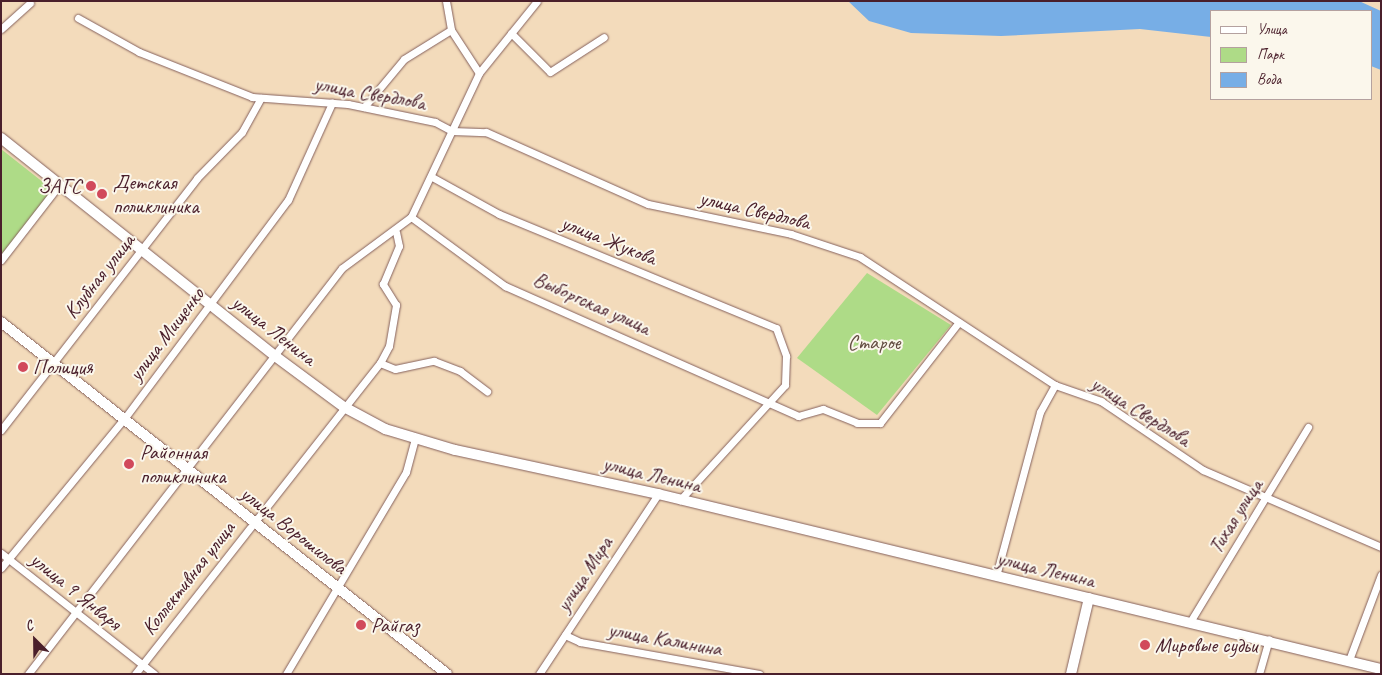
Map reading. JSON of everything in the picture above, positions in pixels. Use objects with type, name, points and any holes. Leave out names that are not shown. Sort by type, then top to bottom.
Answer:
[{"type":"main road","name":"улица Ленина","points":[[1,138],[275,356],[344,407],[414,439],[658,494],[1269,640],[1381,670]]},
{"type":"main road","name":"улица Ворошилова","points":[[1,322],[447,674]]},
{"type":"main road","points":[[1071,674],[1089,598]]},
{"type":"street","points":[[446,1],[451,30],[479,73]]},
{"type":"street","points":[[28,674],[342,268],[396,232],[411,217],[432,177],[479,73],[537,1]]},
{"type":"street","points":[[1,29],[30,3]]},
{"type":"street","name":"улица Свердлова","points":[[78,18],[139,52],[261,98],[332,103],[435,122],[452,131],[486,132],[648,204],[792,234],[860,257],[1054,385],[1101,401],[1203,470],[1381,547]]},
{"type":"street","points":[[364,108],[404,59],[451,30]]},
{"type":"street","points":[[512,33],[550,72],[604,37]]},
{"type":"street","name":"Клубная улица","points":[[1,430],[197,178],[242,132],[261,98]]},
{"type":"street","name":"улица Мищенко","points":[[1,568],[124,419],[288,200],[332,103]]},
{"type":"street","name":"улица Жукова","points":[[432,177],[498,214],[776,328],[789,375],[771,401]]},
{"type":"street","points":[[1,260],[60,184]]},
{"type":"street","name":"Выборгская улица","points":[[411,217],[505,286],[771,401]]},
{"type":"street","name":"Коллективная улица","points":[[136,674],[380,363],[389,346],[396,306],[383,284],[400,246],[396,232]]},
{"type":"street","points":[[680,500],[742,428],[771,401],[798,416],[823,409],[857,423],[880,423],[959,322]]},
{"type":"street","points":[[380,363],[395,369],[434,361],[460,371],[487,391]]},
{"type":"street","points":[[996,576],[1040,412],[1054,385]]},
{"type":"street","name":"Тихая улица","points":[[1190,622],[1269,498],[1308,427]]},
{"type":"street","points":[[286,674],[406,472],[414,439]]},
{"type":"street","name":"улица Мира","points":[[539,674],[658,494]]},
{"type":"street","name":"улица 9 Января","points":[[1,553],[74,613],[154,674]]},
{"type":"street","points":[[1349,660],[1381,575]]},
{"type":"street","name":"улица Калинина","points":[[565,635],[580,642],[735,672],[759,674]]},
{"type":"street","points":[[1259,674],[1269,640]]},
{"type":"green space","points":[[1,149],[53,190],[1,256]]},
{"type":"green space","name":"Старое","points":[[867,273],[951,325],[877,415],[797,358]]},
{"type":"green space","points":[[187,305],[193,309],[179,330],[173,326]]},
{"type":"water","points":[[848,1],[1359,1],[1381,11],[1381,70],[1372,66],[1372,10],[1210,10],[1210,37],[1140,29],[1001,36],[911,33],[869,21]]},
{"type":"place","name":"ЗАГС","points":[[91,186]]},
{"type":"place","name":"Детская поликлиника","points":[[102,194]]},
{"type":"place","name":"Полиция","points":[[23,367]]},
{"type":"place","name":"Районная поликлиника","points":[[129,464]]},
{"type":"place","name":"Райгаз","points":[[361,625]]},
{"type":"place","name":"Мировые судьи","points":[[1145,645]]}]
